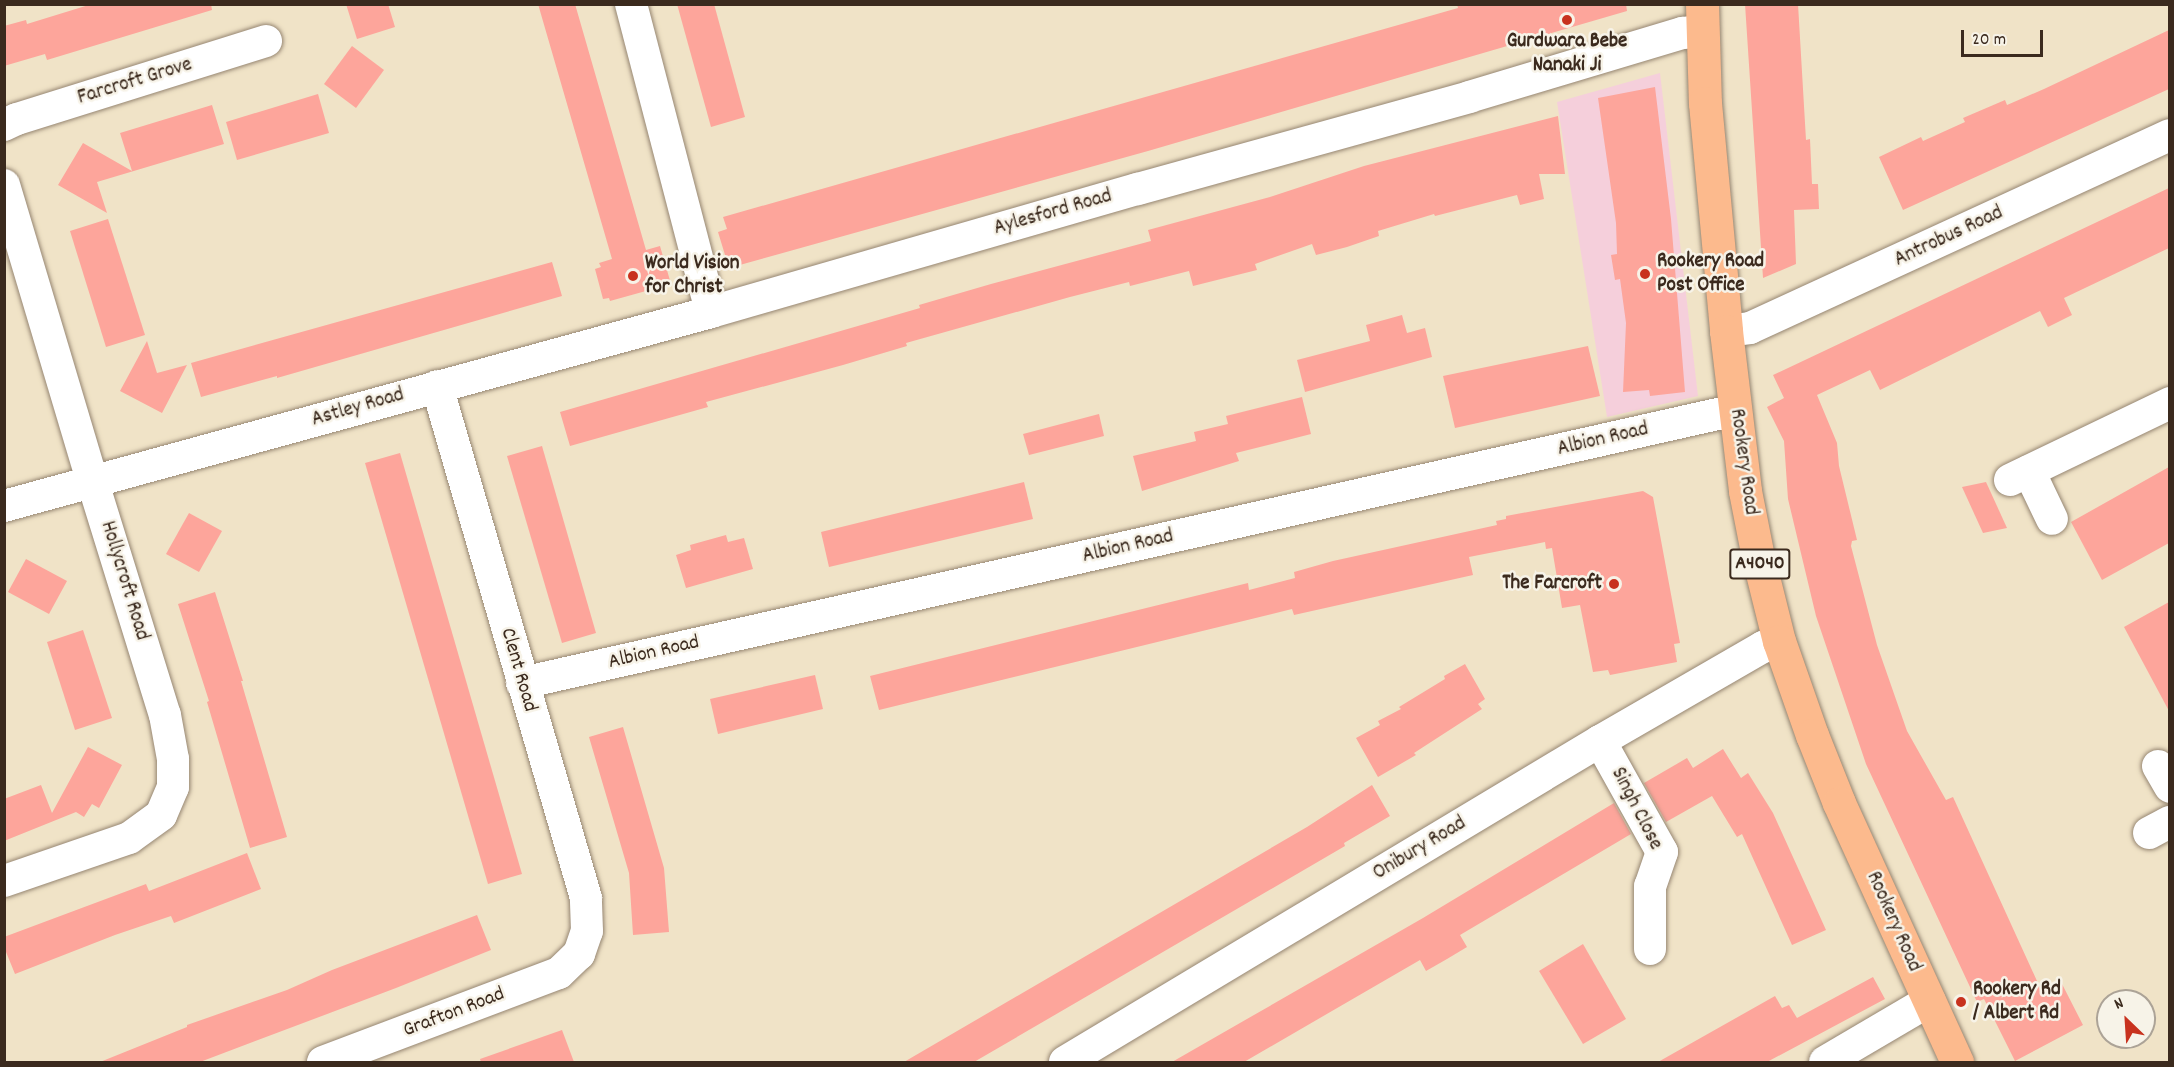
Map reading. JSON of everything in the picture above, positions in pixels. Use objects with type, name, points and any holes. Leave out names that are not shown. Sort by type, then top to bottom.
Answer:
[{"type":"main road","name":"Rookery Road","points":[[1702,18],[1705,103],[1726,332],[1744,491],[1779,641],[1839,803],[1956,1062]]},
{"type":"street","points":[[631,4],[711,312]]},
{"type":"street","name":"Aylesford Road","points":[[711,312],[1138,189],[1469,97],[1683,33],[1702,18]]},
{"type":"street","name":"Farcroft Grove","points":[[4,125],[266,41]]},
{"type":"street","name":"Antrobus Road","points":[[1726,332],[1750,328],[2169,135]]},
{"type":"street","name":"Hollycroft Road","points":[[4,184],[165,715],[172,759],[173,787],[161,815],[129,838],[4,881]]},
{"type":"street","name":"Astley Road","points":[[4,506],[711,312]]},
{"type":"street","name":"Clent Road","points":[[437,386],[586,898],[587,931],[579,954]]},
{"type":"street","points":[[2052,519],[2019,476],[2169,403]]},
{"type":"street","name":"Albion Road","points":[[522,683],[1735,410]]},
{"type":"street","name":"Onibury Road","points":[[1065,1062],[1600,741],[1763,647],[1779,641]]},
{"type":"street","name":"Singh Close","points":[[1600,741],[1662,852],[1650,886],[1650,949]]},
{"type":"street","name":"Grafton Road","points":[[323,1062],[559,973],[579,954]]},
{"type":"street","points":[[1825,1062],[1929,1001]]},
{"type":"shaded area","points":[[1660,73],[1698,396],[1607,417],[1557,102]]},
{"type":"building","points":[[92,4],[211,4],[212,10],[47,60],[45,54],[4,66],[4,26],[26,20],[27,24]]},
{"type":"building","points":[[346,4],[388,4],[395,27],[357,39]]},
{"type":"building","points":[[538,4],[575,4],[646,250],[660,246],[671,284],[610,301],[609,298],[603,299],[595,269],[601,267],[599,263],[612,259]]},
{"type":"building","points":[[677,4],[714,4],[745,117],[711,127]]},
{"type":"building","points":[[1457,4],[1626,4],[1627,11],[1148,151],[729,268],[718,232],[727,229],[723,217],[1458,8]]},
{"type":"building","points":[[1745,4],[1798,4],[1806,140],[1810,139],[1812,184],[1818,184],[1819,209],[1794,210],[1796,264],[1763,278]]},
{"type":"building","points":[[2169,30],[2169,89],[1903,210],[1879,157],[1921,137],[1923,141],[1965,122],[1963,118],[2005,100],[2007,105],[2044,89]]},
{"type":"building","points":[[352,46],[384,70],[356,108],[324,84]]},
{"type":"building","points":[[1655,87],[1671,219],[1685,392],[1650,396],[1649,390],[1623,392],[1626,323],[1620,279],[1615,280],[1611,255],[1617,254],[1616,223],[1598,98]]},
{"type":"building","points":[[318,94],[329,133],[237,160],[226,122]]},
{"type":"building","points":[[212,105],[224,144],[97,182],[107,213],[58,185],[83,143],[132,171],[120,133]]},
{"type":"building","points":[[1558,116],[1565,174],[1539,174],[1544,199],[1520,205],[1517,195],[1435,216],[1434,214],[1378,231],[1379,236],[1316,255],[1312,244],[1255,264],[1257,270],[1193,286],[1189,271],[1130,286],[1129,282],[906,343],[907,346],[706,402],[708,407],[570,446],[560,412],[920,308],[919,305],[991,284],[1151,241],[1148,230],[1270,197],[1364,166]]},
{"type":"building","points":[[2169,188],[2169,248],[2064,298],[2072,315],[2048,327],[2040,311],[1880,390],[1870,370],[1817,395],[1837,443],[1839,466],[1857,540],[1852,541],[1851,546],[1877,645],[1907,731],[1946,800],[1953,797],[2042,992],[2061,982],[2083,1025],[2015,1061],[1984,999],[1977,1002],[1866,764],[1816,616],[1788,499],[1784,441],[1767,407],[1784,398],[1773,375]]},
{"type":"building","points":[[108,219],[145,335],[106,347],[70,231]]},
{"type":"building","points":[[552,262],[562,296],[277,378],[277,376],[201,397],[191,363]]},
{"type":"building","points":[[1402,315],[1407,333],[1425,328],[1432,357],[1305,392],[1297,360],[1370,341],[1366,325]]},
{"type":"building","points":[[147,341],[157,373],[187,365],[162,413],[120,391]]},
{"type":"building","points":[[1588,346],[1600,396],[1455,428],[1443,376]]},
{"type":"building","points":[[1302,397],[1311,434],[1236,453],[1239,461],[1142,491],[1133,456],[1196,441],[1194,432],[1228,424],[1226,416]]},
{"type":"building","points":[[1099,414],[1104,436],[1029,455],[1023,434]]},
{"type":"building","points":[[542,446],[596,633],[562,643],[507,456]]},
{"type":"building","points":[[400,453],[522,874],[488,884],[365,463]]},
{"type":"building","points":[[2169,467],[2169,543],[2102,580],[2071,522]]},
{"type":"building","points":[[1024,482],[1033,519],[829,567],[821,532]]},
{"type":"building","points":[[1986,482],[2007,528],[1983,533],[1962,487]]},
{"type":"building","points":[[1643,491],[1653,497],[1680,643],[1674,644],[1677,662],[1610,675],[1608,670],[1593,672],[1580,605],[1562,608],[1552,548],[1546,549],[1545,542],[1469,557],[1473,575],[1294,615],[1292,609],[879,710],[870,676],[1248,583],[1249,590],[1295,578],[1294,572],[1333,561],[1497,525],[1496,521],[1506,519],[1506,516]]},
{"type":"building","points":[[189,513],[222,531],[199,572],[166,554]]},
{"type":"building","points":[[726,535],[728,542],[744,538],[753,569],[686,588],[676,555],[691,550],[690,545]]},
{"type":"building","points":[[26,559],[67,581],[49,614],[8,592]]},
{"type":"building","points":[[215,592],[287,837],[250,848],[207,702],[209,701],[178,604]]},
{"type":"building","points":[[2169,602],[2169,711],[2124,627]]},
{"type":"building","points":[[83,630],[112,718],[75,730],[47,642]]},
{"type":"building","points":[[1465,664],[1485,699],[1478,704],[1482,709],[1414,753],[1416,755],[1378,777],[1356,738],[1380,725],[1378,721],[1401,709],[1399,707]]},
{"type":"building","points":[[815,675],[823,709],[718,734],[710,699]]},
{"type":"building","points":[[623,727],[664,868],[669,932],[633,935],[629,873],[589,737]]},
{"type":"building","points":[[88,747],[122,765],[99,808],[92,804],[84,817],[76,812],[4,841],[4,799],[41,785],[52,813]]},
{"type":"building","points":[[1723,749],[1741,778],[1748,773],[1773,813],[1826,930],[1792,945],[1742,834],[1737,837],[1712,796],[1666,822],[1644,783],[1687,758],[1693,768]]},
{"type":"building","points":[[1372,785],[1390,816],[1344,843],[1345,846],[974,1062],[904,1062],[1307,827]]},
{"type":"building","points":[[1614,803],[1631,834],[1460,935],[1467,947],[1447,959],[1426,971],[1420,960],[1244,1062],[1172,1062],[1423,918]]},
{"type":"building","points":[[247,853],[261,889],[174,923],[171,916],[115,935],[15,974],[4,947],[4,937],[146,884],[149,891]]},
{"type":"building","points":[[477,915],[491,950],[396,988],[200,1062],[100,1062],[187,1027],[187,1025],[287,990],[332,970]]},
{"type":"building","points":[[1583,944],[1626,1019],[1583,1044],[1539,971]]},
{"type":"building","points":[[1873,977],[1885,999],[1767,1062],[1658,1062],[1775,996],[1782,1008],[1789,1005],[1797,1018]]},
{"type":"building","points":[[562,1030],[574,1062],[481,1062],[480,1059]]},
{"type":"place","name":"Gurdwara Bebe Nanaki Ji","points":[[1567,20]]},
{"type":"place","name":"Rookery Road Post Office","points":[[1645,274]]},
{"type":"place","name":"World Vision for Christ","points":[[633,276]]},
{"type":"place","name":"The Farcroft","points":[[1614,584]]},
{"type":"place","name":"Rookery Rd / Albert Rd","points":[[1961,1002]]}]
